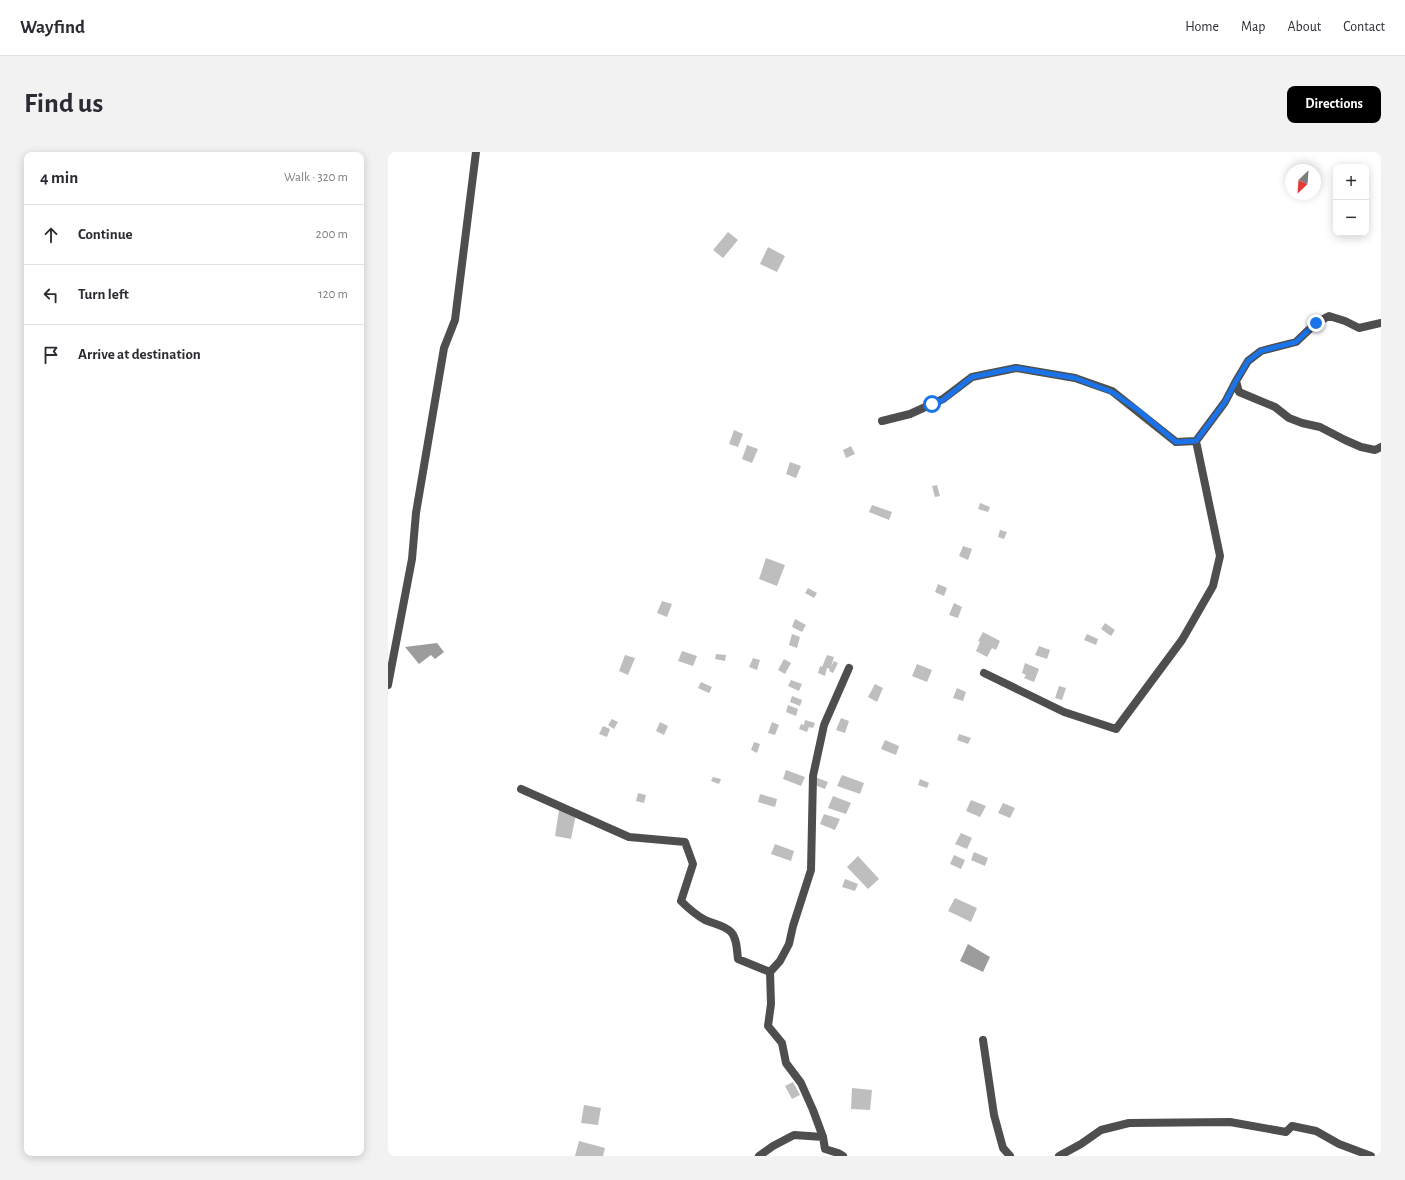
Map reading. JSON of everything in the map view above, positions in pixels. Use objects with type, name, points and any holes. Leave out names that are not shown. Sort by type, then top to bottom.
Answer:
[{"type":"street","points":[[388,685],[412,559],[416,513],[444,348],[455,320],[476,152]]},
{"type":"street","points":[[984,672],[1064,712],[1116,729],[1182,640],[1213,586],[1220,556],[1196,441],[1225,402],[1248,361],[1261,351],[1296,342],[1316,323],[1329,316],[1345,321],[1359,328],[1381,323]]},
{"type":"street","points":[[882,421],[910,414],[943,400],[972,377],[1016,368],[1075,378],[1112,392],[1138,410],[1176,442],[1196,441]]},
{"type":"street","points":[[1236,381],[1239,392],[1275,407],[1289,418],[1302,423],[1320,426],[1344,440],[1361,447],[1375,450],[1381,447]]},
{"type":"street","points":[[843,1156],[825,1149],[824,1137],[814,1110],[801,1083],[786,1063],[782,1042],[768,1026],[770,972],[780,961],[789,944],[793,926],[811,870],[813,776],[824,725],[849,668]]},
{"type":"street","points":[[521,789],[629,837],[685,842],[693,864],[681,901],[693,913],[718,924],[731,933],[735,941],[738,959],[770,972]]},
{"type":"street","points":[[984,1040],[994,1115],[1003,1148],[1008,1155]]},
{"type":"street","points":[[1059,1156],[1081,1144],[1100,1130],[1129,1123],[1230,1122],[1286,1132],[1292,1126],[1316,1131],[1339,1144],[1371,1156]]},
{"type":"street","points":[[759,1156],[773,1146],[794,1135],[824,1137]]},
{"type":"shaded area","points":[[437,643],[444,652],[435,659],[431,655],[419,664],[405,647]]},
{"type":"shaded area","points":[[968,944],[990,957],[983,972],[960,961]]},
{"type":"building","points":[[728,232],[738,240],[723,258],[713,250]]},
{"type":"building","points":[[768,247],[785,256],[777,272],[760,264]]},
{"type":"building","points":[[734,430],[743,434],[738,447],[729,444]]},
{"type":"building","points":[[747,445],[758,449],[752,463],[742,459]]},
{"type":"building","points":[[851,446],[855,454],[846,458],[843,450]]},
{"type":"building","points":[[790,462],[801,466],[796,478],[786,474]]},
{"type":"building","points":[[937,485],[940,496],[935,497],[932,486]]},
{"type":"building","points":[[980,503],[990,507],[988,512],[978,509]]},
{"type":"building","points":[[872,505],[892,512],[889,520],[869,512]]},
{"type":"building","points":[[1000,530],[1007,532],[1004,539],[998,537]]},
{"type":"building","points":[[963,546],[972,549],[968,560],[959,556]]},
{"type":"building","points":[[766,558],[785,565],[777,586],[759,579]]},
{"type":"building","points":[[938,584],[947,588],[944,596],[935,592]]},
{"type":"building","points":[[808,588],[817,593],[814,598],[805,593]]},
{"type":"building","points":[[662,601],[672,604],[667,617],[657,613]]},
{"type":"building","points":[[954,603],[962,607],[958,618],[949,615]]},
{"type":"building","points":[[795,619],[806,625],[802,632],[792,627]]},
{"type":"building","points":[[1105,623],[1115,630],[1111,636],[1101,629]]},
{"type":"building","points":[[983,632],[1000,641],[996,650],[992,648],[987,657],[976,651],[980,642],[978,641]]},
{"type":"building","points":[[792,634],[800,637],[797,648],[789,645]]},
{"type":"building","points":[[1087,634],[1098,639],[1096,645],[1084,640]]},
{"type":"building","points":[[1039,646],[1050,650],[1047,659],[1035,655]]},
{"type":"building","points":[[682,651],[697,656],[693,666],[678,661]]},
{"type":"building","points":[[716,654],[726,655],[725,661],[715,659]]},
{"type":"building","points":[[625,655],[635,658],[628,675],[619,671]]},
{"type":"building","points":[[827,655],[834,657],[831,667],[834,661],[838,663],[833,673],[827,668],[825,676],[818,673],[820,666],[822,667]]},
{"type":"building","points":[[753,658],[760,660],[757,670],[749,667]]},
{"type":"building","points":[[784,659],[791,663],[785,674],[778,670]]},
{"type":"building","points":[[1025,663],[1039,669],[1034,682],[1024,678],[1026,675],[1022,673]]},
{"type":"building","points":[[917,664],[932,670],[927,682],[912,676]]},
{"type":"building","points":[[791,680],[802,684],[799,691],[788,686]]},
{"type":"building","points":[[701,682],[712,687],[709,693],[698,688]]},
{"type":"building","points":[[875,684],[883,688],[877,702],[868,697]]},
{"type":"building","points":[[1059,686],[1066,688],[1062,700],[1055,698]]},
{"type":"building","points":[[957,688],[966,692],[963,701],[953,698]]},
{"type":"building","points":[[792,696],[802,700],[800,706],[790,702]]},
{"type":"building","points":[[788,705],[798,709],[796,716],[786,712]]},
{"type":"building","points":[[841,718],[849,721],[845,733],[836,730]]},
{"type":"building","points":[[612,719],[618,722],[614,729],[608,725]]},
{"type":"building","points":[[805,720],[815,723],[813,728],[809,727],[807,732],[799,729],[801,724],[804,725]]},
{"type":"building","points":[[660,722],[668,726],[664,735],[656,731]]},
{"type":"building","points":[[772,722],[779,725],[775,735],[768,733]]},
{"type":"building","points":[[603,726],[610,729],[607,737],[599,734]]},
{"type":"building","points":[[959,734],[971,738],[968,744],[957,740]]},
{"type":"building","points":[[885,740],[899,746],[896,755],[881,749]]},
{"type":"building","points":[[754,742],[760,744],[757,753],[751,750]]},
{"type":"building","points":[[786,770],[805,777],[801,786],[783,779]]},
{"type":"building","points":[[842,775],[864,783],[860,794],[837,786]]},
{"type":"building","points":[[713,777],[721,779],[719,784],[711,781]]},
{"type":"building","points":[[815,777],[828,782],[825,789],[812,784]]},
{"type":"building","points":[[920,779],[929,783],[927,788],[918,785]]},
{"type":"building","points":[[638,793],[646,795],[644,803],[636,801]]},
{"type":"building","points":[[760,794],[777,799],[775,807],[758,802]]},
{"type":"building","points":[[833,796],[851,803],[846,814],[828,808]]},
{"type":"building","points":[[971,800],[986,806],[980,817],[966,811]]},
{"type":"building","points":[[1003,803],[1015,808],[1010,818],[998,813]]},
{"type":"building","points":[[559,810],[576,814],[571,839],[555,836]]},
{"type":"building","points":[[824,814],[840,819],[835,830],[820,824]]},
{"type":"building","points":[[961,833],[972,838],[967,849],[955,844]]},
{"type":"building","points":[[775,844],[794,851],[791,861],[771,854]]},
{"type":"building","points":[[974,852],[988,858],[985,866],[971,860]]},
{"type":"building","points":[[954,855],[965,860],[961,869],[950,864]]},
{"type":"building","points":[[858,856],[879,879],[868,889],[847,867]]},
{"type":"building","points":[[845,879],[858,884],[855,891],[842,887]]},
{"type":"building","points":[[955,898],[977,908],[971,922],[948,911]]},
{"type":"building","points":[[793,1082],[800,1095],[792,1099],[785,1086]]},
{"type":"building","points":[[852,1088],[872,1090],[870,1110],[851,1109]]},
{"type":"building","points":[[584,1105],[601,1108],[598,1125],[581,1123]]},
{"type":"building","points":[[579,1141],[605,1148],[603,1156],[575,1156]]},
{"type":"route","points":[[932,404],[943,400],[972,377],[1016,368],[1075,378],[1112,392],[1138,410],[1176,442],[1196,441],[1225,402],[1248,361],[1261,351],[1296,342],[1316,323]]}]
